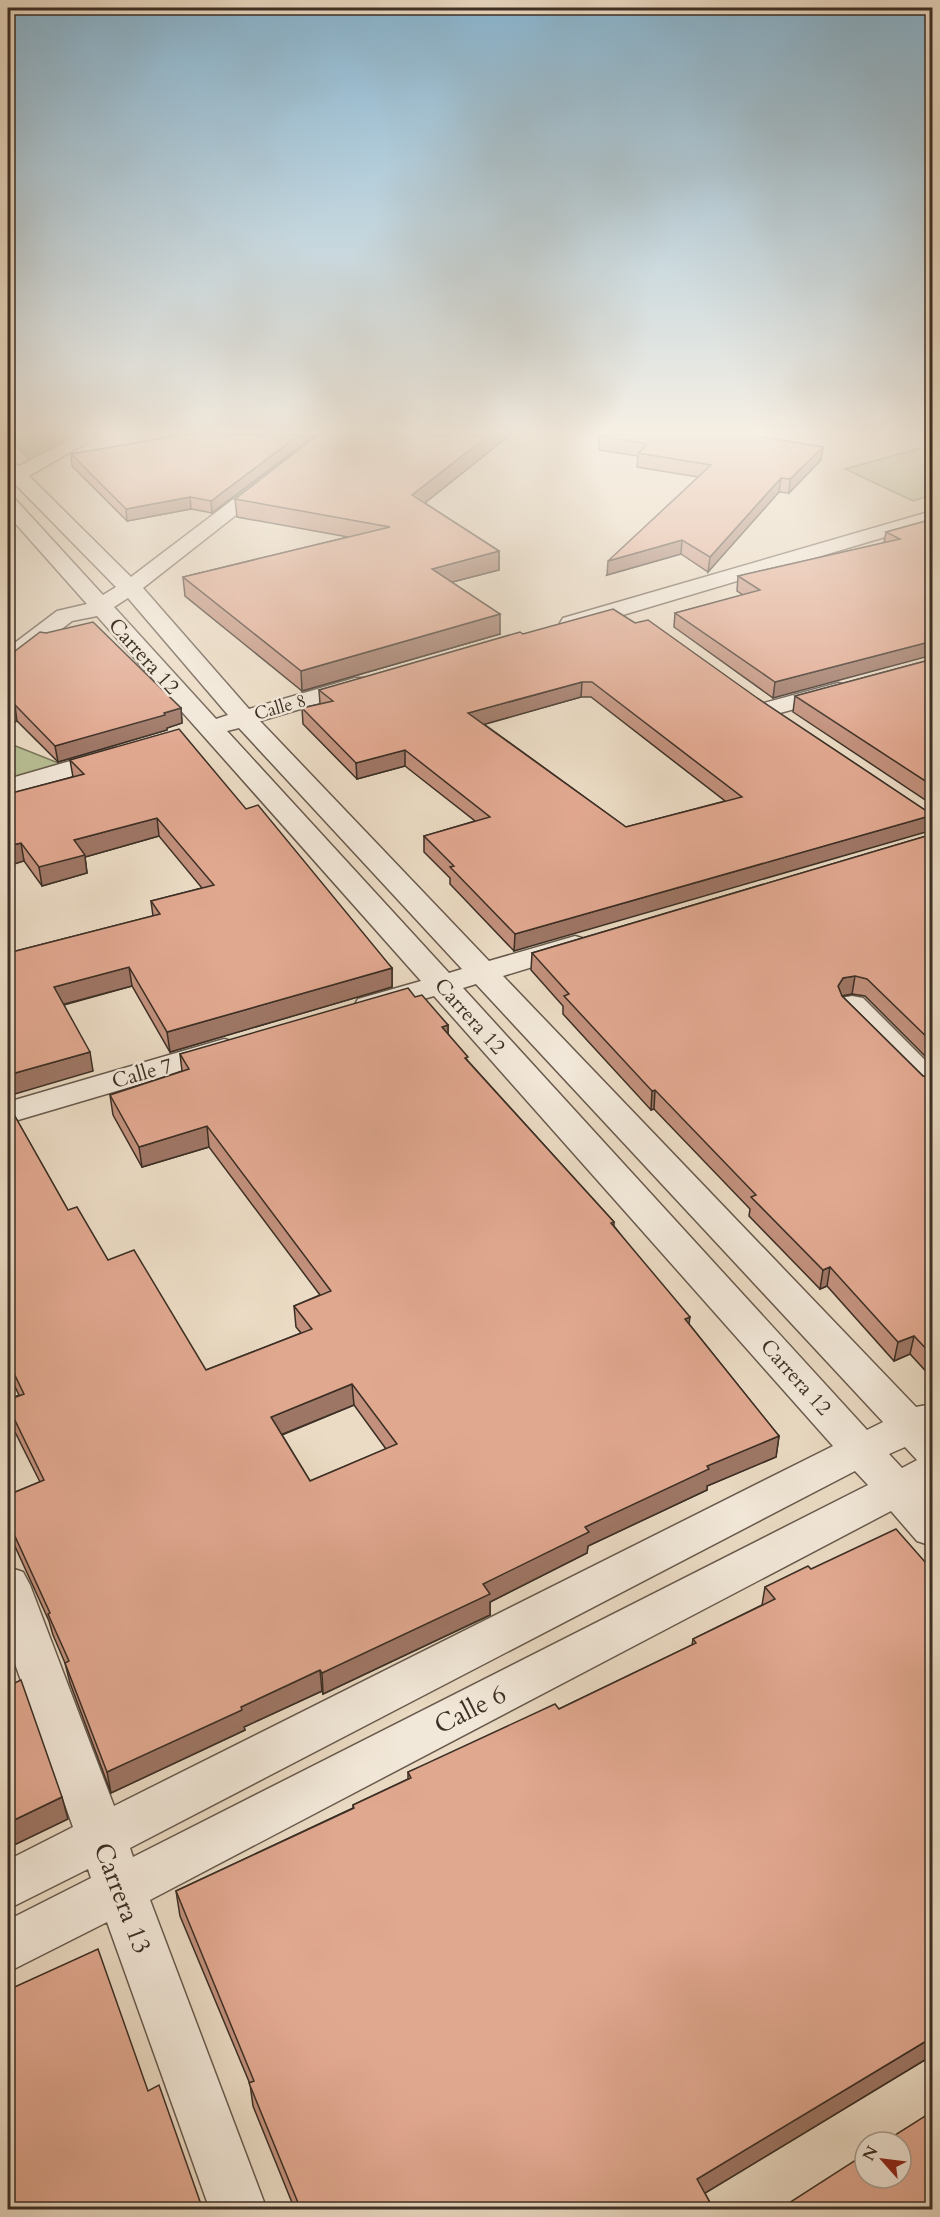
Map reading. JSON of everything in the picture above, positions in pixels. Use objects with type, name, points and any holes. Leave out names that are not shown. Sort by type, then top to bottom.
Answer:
[{"type":"street","name":"Carrera 12","points":[[50,538],[93,600],[198,731],[441,985],[861,1450],[914,1480],[933,1529]]},
{"type":"street","name":"Carrera 12","points":[[80,538],[125,575],[243,718],[925,1431]]},
{"type":"street","points":[[8,659],[65,616],[88,612],[93,600],[125,575],[156,570],[196,538]]},
{"type":"street","points":[[550,629],[859,538]]},
{"type":"street","points":[[626,606],[654,626]]},
{"type":"street","name":"Calle 8","points":[[198,731],[379,678]]},
{"type":"street","points":[[798,728],[759,702],[856,685]]},
{"type":"street","points":[[8,787],[131,751]]},
{"type":"street","points":[[339,1015],[599,938]]},
{"type":"street","points":[[852,1005],[924,1076]]},
{"type":"street","name":"Calle 7","points":[[8,1113],[247,1042]]},
{"type":"street","points":[[8,1885],[861,1450],[925,1431]]},
{"type":"street","name":"Calle 6","points":[[8,1947],[914,1480]]},
{"type":"street","name":"Carrera 13","points":[[8,1585],[239,2210]]},
{"type":"green space","points":[[8,743],[61,764],[8,779]]},
{"type":"building","points":[[343,538],[480,538],[499,551],[432,569],[500,614],[301,671],[183,577]]},
{"type":"building","points":[[632,538],[727,538],[710,557],[682,540],[608,561]]},
{"type":"building","points":[[933,538],[933,641],[775,682],[675,613],[760,590],[738,576],[900,539]]},
{"type":"building","points":[[613,609],[635,623],[648,620],[760,700],[925,810],[933,812],[933,815],[515,934],[450,867],[454,866],[424,836],[490,817],[405,750],[356,763],[302,708],[333,701],[319,690],[520,632],[523,634]],"holes":[[[582,682],[592,682],[742,797],[626,827],[468,713]]]},
{"type":"building","points":[[93,622],[181,708],[164,713],[165,715],[55,746],[15,705],[8,708],[8,652],[15,651],[40,632],[46,633]]},
{"type":"building","points":[[933,659],[933,786],[795,696]]},
{"type":"building","points":[[179,729],[246,809],[258,805],[392,968],[167,1032],[129,967],[54,987],[90,1052],[8,1075],[8,953],[160,914],[151,901],[214,885],[157,818],[74,840],[85,855],[39,867],[21,843],[8,846],[8,794],[84,774],[70,760]]},
{"type":"building","points":[[933,834],[933,1043],[867,979],[855,976],[843,978],[838,986],[842,996],[923,1076],[933,1078],[933,1356],[914,1336],[898,1342],[830,1267],[823,1270],[751,1197],[756,1195],[655,1090],[652,1091],[564,996],[569,994],[532,953]]},
{"type":"building","points":[[408,988],[415,997],[422,995],[448,1025],[442,1027],[468,1057],[465,1058],[614,1222],[611,1223],[690,1317],[685,1319],[779,1436],[707,1466],[709,1469],[585,1527],[589,1532],[483,1584],[490,1594],[322,1673],[320,1670],[241,1707],[242,1710],[107,1772],[65,1663],[69,1661],[8,1521],[8,1495],[44,1480],[8,1406],[8,1400],[24,1394],[8,1361],[8,1104],[68,1210],[77,1207],[108,1260],[134,1250],[206,1370],[312,1329],[294,1306],[331,1291],[207,1126],[139,1147],[110,1095],[189,1069],[180,1054]],"holes":[[[352,1384],[397,1444],[310,1481],[271,1417]]]},
{"type":"building","points":[[896,1529],[933,1571],[933,2037],[697,2179],[714,2210],[301,2210],[249,2083],[254,2081],[176,1891],[354,1808],[353,1805],[411,1778],[408,1772],[555,1704],[559,1709],[696,1643],[693,1639],[775,1599],[765,1587],[808,1566],[811,1569]]},
{"type":"building","points":[[21,1680],[62,1797],[8,1823],[8,1686]]},
{"type":"building","points":[[98,1949],[148,2091],[159,2085],[203,2210],[8,2210],[8,1990]]},
{"type":"building","points":[[933,2111],[933,2210],[778,2210],[853,2162],[853,2190],[913,2190],[913,2130],[903,2130]]}]
